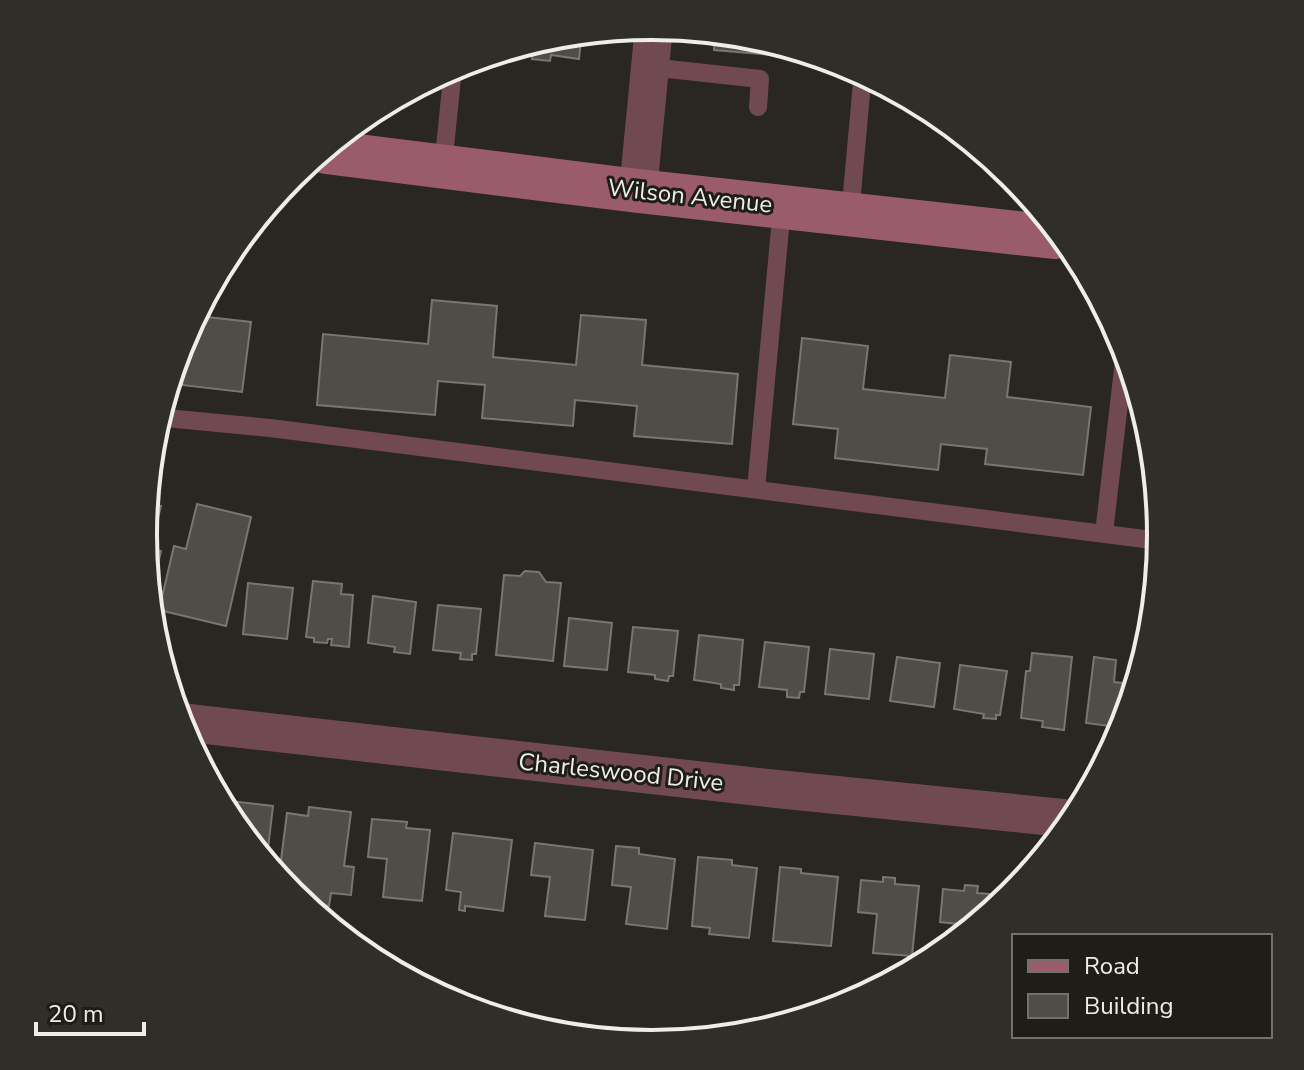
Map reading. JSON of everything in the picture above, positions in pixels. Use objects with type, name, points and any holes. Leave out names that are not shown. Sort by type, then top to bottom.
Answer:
[{"type":"main road","name":"Wilson Avenue","points":[[337,153],[638,191],[1047,236]]},
{"type":"street","points":[[638,191],[653,40]]},
{"type":"street","name":"Charleswood Drive","points":[[195,724],[1058,818]]},
{"type":"lane","points":[[650,67],[760,79],[758,107]]},
{"type":"lane","points":[[443,167],[451,83]]},
{"type":"lane","points":[[850,215],[862,87]]},
{"type":"lane","points":[[756,489],[782,207]]},
{"type":"lane","points":[[1104,533],[1122,379]]},
{"type":"lane","points":[[171,418],[285,429],[1147,539]]},
{"type":"building","points":[[715,44],[771,55],[714,50]]},
{"type":"building","points":[[580,45],[579,59],[551,55],[550,61],[532,59],[533,55]]},
{"type":"building","points":[[432,300],[497,306],[493,357],[576,365],[581,315],[646,320],[642,365],[738,374],[732,444],[634,436],[637,406],[575,400],[573,426],[482,418],[485,385],[438,381],[435,415],[317,405],[323,334],[428,344]]},
{"type":"building","points":[[208,317],[251,322],[242,392],[180,385]]},
{"type":"building","points":[[802,338],[868,346],[863,389],[945,398],[950,355],[1011,362],[1007,397],[1091,407],[1083,475],[985,464],[987,449],[941,444],[938,470],[835,458],[838,429],[793,424]]},
{"type":"building","points":[[197,504],[251,517],[226,626],[163,611],[161,601],[174,546],[186,549]]},
{"type":"building","points":[[525,571],[539,572],[546,582],[561,583],[553,661],[496,655],[504,575],[520,576]]},
{"type":"building","points":[[313,581],[342,584],[341,594],[353,595],[349,647],[331,645],[332,639],[328,639],[327,643],[314,642],[314,638],[306,637]]},
{"type":"building","points":[[248,583],[293,588],[287,639],[243,634]]},
{"type":"building","points":[[373,596],[416,602],[410,654],[394,652],[395,647],[368,643]]},
{"type":"building","points":[[438,605],[481,609],[476,654],[472,654],[472,660],[460,659],[461,653],[433,650]]},
{"type":"building","points":[[569,618],[612,623],[607,670],[564,666]]},
{"type":"building","points":[[633,627],[678,631],[673,676],[669,676],[668,681],[655,679],[655,675],[628,672]]},
{"type":"building","points":[[699,635],[743,640],[739,685],[734,685],[734,690],[721,688],[721,684],[694,680]]},
{"type":"building","points":[[765,642],[809,647],[804,692],[800,692],[799,698],[787,697],[787,690],[759,687]]},
{"type":"building","points":[[830,649],[874,654],[869,699],[825,694]]},
{"type":"building","points":[[1032,653],[1072,657],[1064,730],[1042,727],[1043,721],[1021,718],[1026,671],[1030,671]]},
{"type":"building","points":[[897,657],[940,663],[934,707],[890,701]]},
{"type":"building","points":[[1094,657],[1116,660],[1114,682],[1124,683],[1108,726],[1086,723]]},
{"type":"building","points":[[960,665],[1007,671],[1000,715],[996,715],[996,719],[954,709]]},
{"type":"building","points":[[235,802],[273,806],[268,847]]},
{"type":"building","points":[[309,807],[351,812],[344,866],[354,867],[351,895],[331,893],[329,906],[324,905],[281,862],[287,813],[308,816]]},
{"type":"building","points":[[372,819],[407,822],[406,828],[430,830],[422,901],[383,897],[387,859],[368,857]]},
{"type":"building","points":[[453,833],[512,840],[503,911],[465,906],[465,911],[459,910],[461,892],[446,890]]},
{"type":"building","points":[[535,843],[593,850],[585,920],[545,916],[550,877],[531,875]]},
{"type":"building","points":[[616,846],[639,848],[639,854],[675,859],[667,929],[626,924],[631,887],[612,885]]},
{"type":"building","points":[[698,857],[732,860],[732,865],[757,868],[749,938],[709,934],[710,928],[692,926]]},
{"type":"building","points":[[780,867],[838,877],[831,946],[773,941]]},
{"type":"building","points":[[883,877],[895,878],[895,884],[919,886],[912,956],[873,953],[877,914],[858,912],[861,880],[883,882]]},
{"type":"building","points":[[965,885],[978,886],[977,893],[992,894],[958,924],[940,922],[943,889],[964,891]]}]
